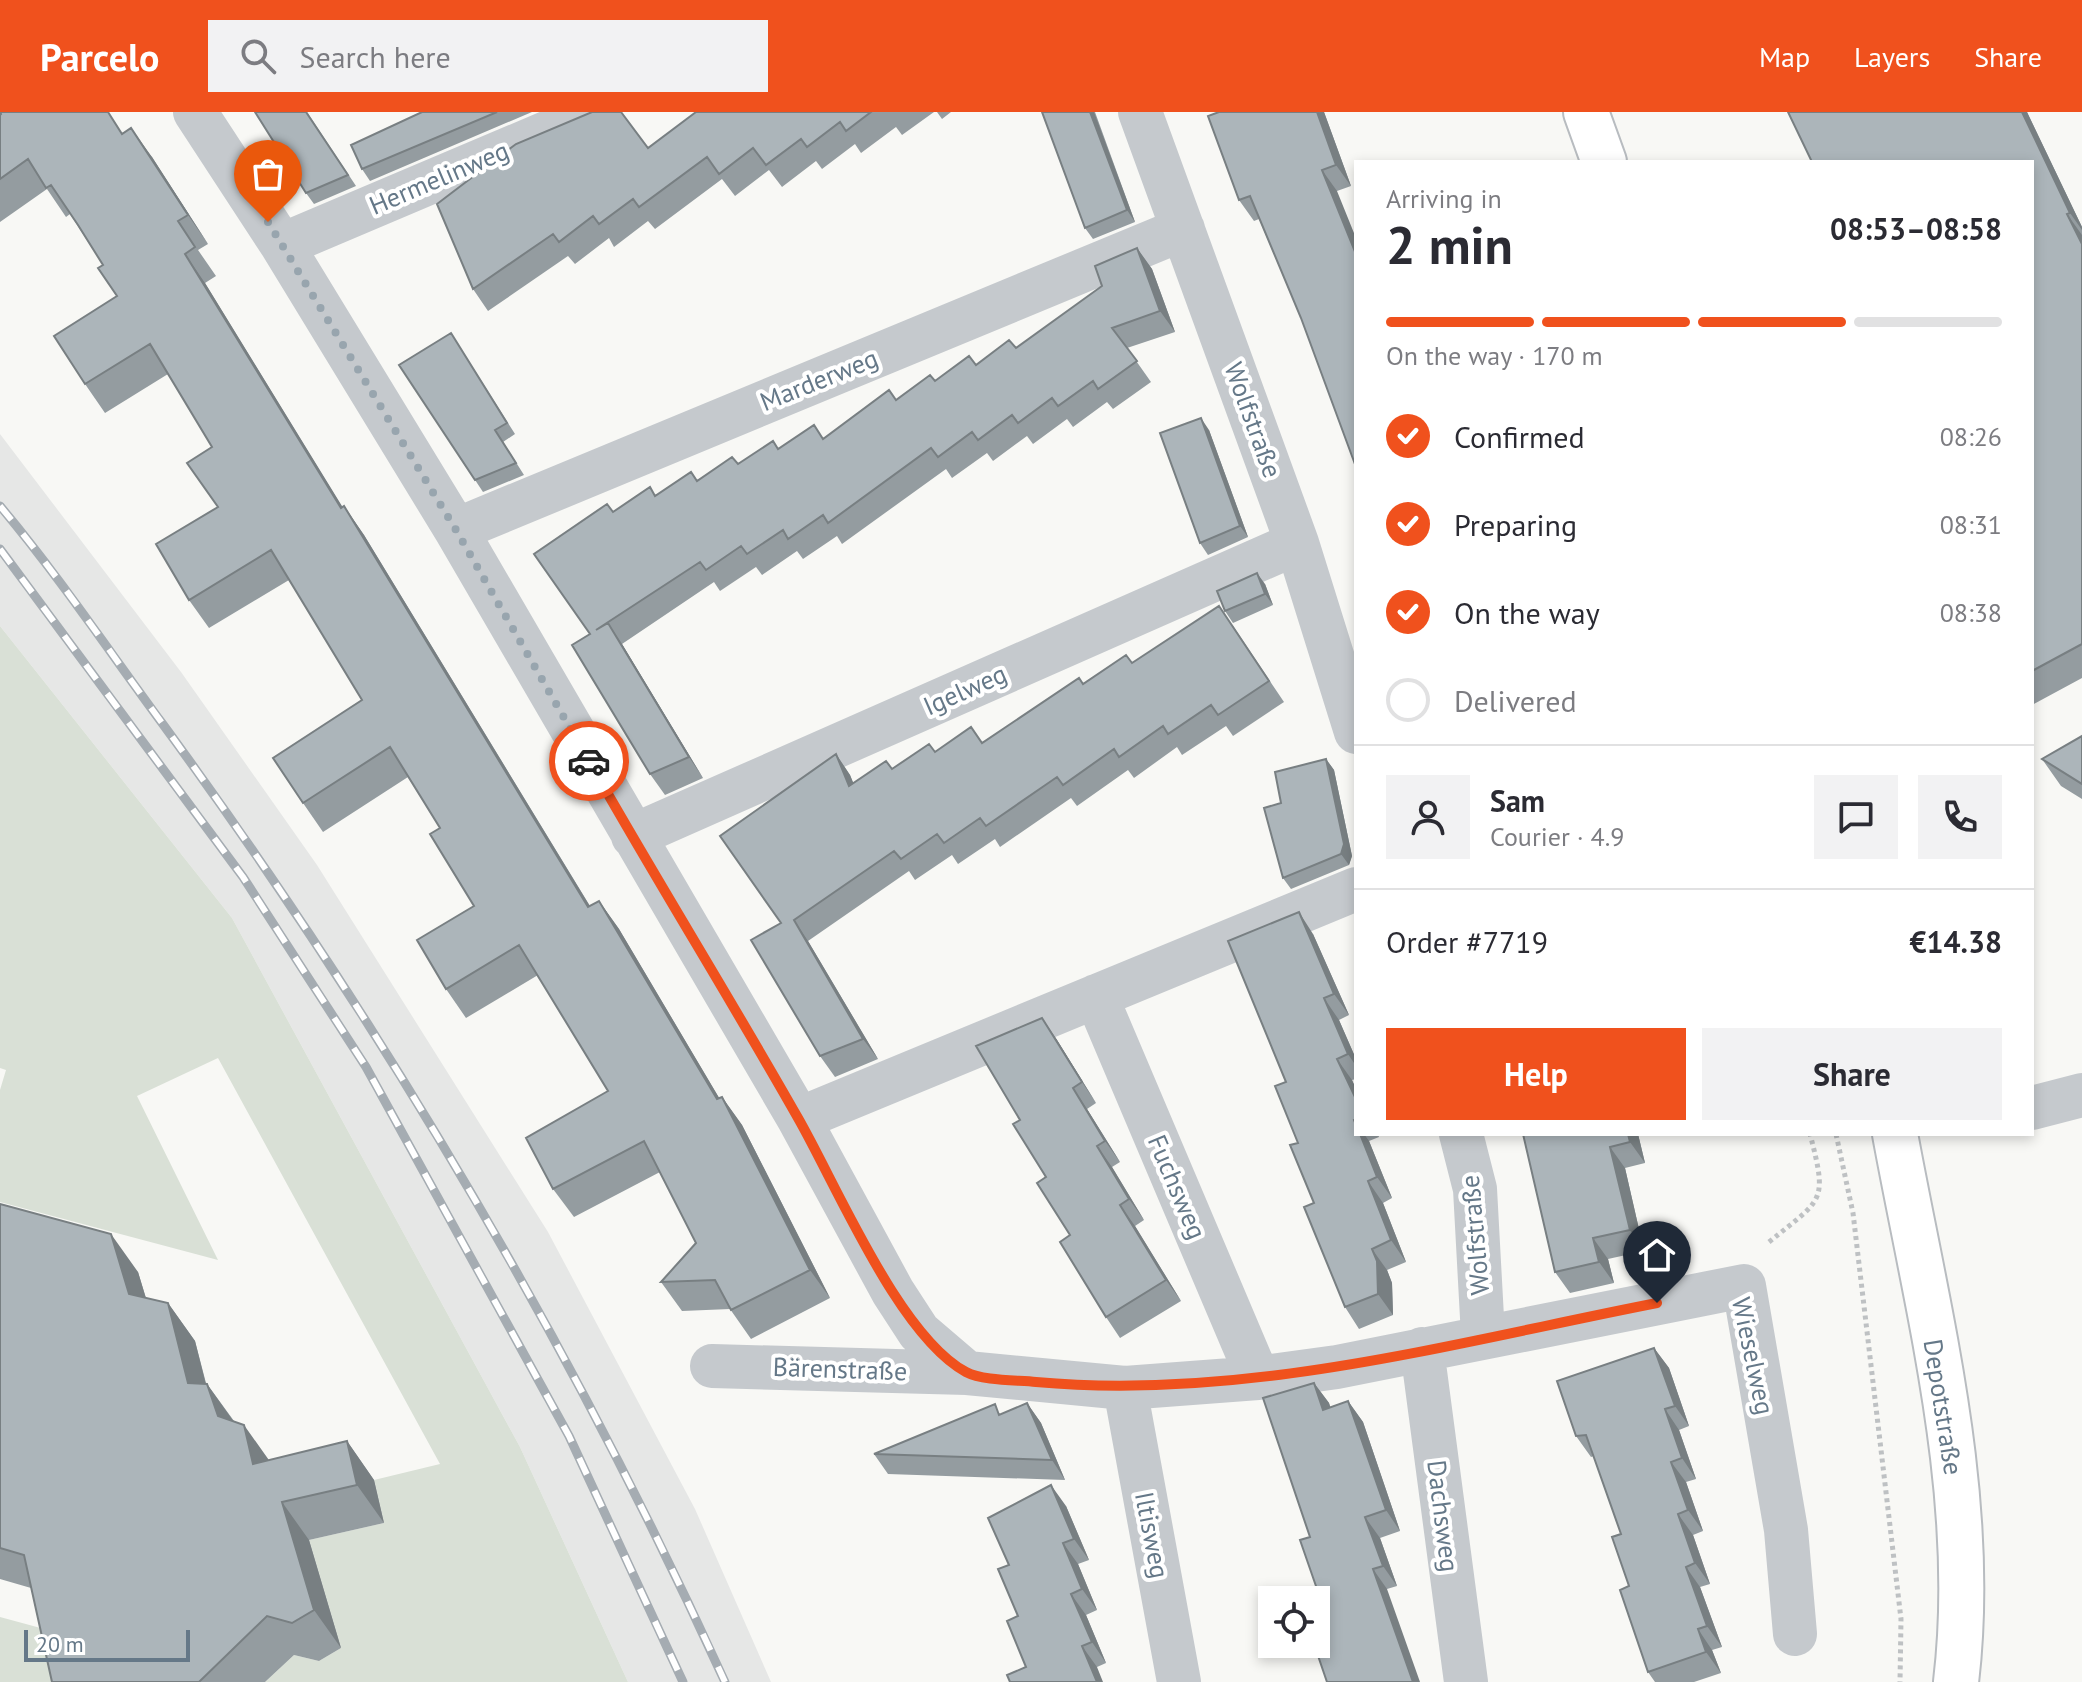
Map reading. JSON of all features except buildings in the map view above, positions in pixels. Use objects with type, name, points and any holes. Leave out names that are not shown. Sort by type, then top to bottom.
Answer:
[{"type":"main road","points":[[1586,112],[1603,160]]},
{"type":"main road","name":"Depotstraße","points":[[1895,1136],[1943,1392],[1959,1507],[1963,1621],[1956,1682]]},
{"type":"street","name":"Bärenstraße","points":[[195,112],[282,245],[456,530],[799,1119],[893,1292],[919,1332],[967,1373]]},
{"type":"street","name":"Hermelinweg","points":[[282,245],[596,112]]},
{"type":"street","name":"Wolfstraße","points":[[1140,112],[1297,543],[1354,726]]},
{"type":"street","name":"Marderweg","points":[[456,530],[1183,229]]},
{"type":"street","name":"Igelweg","points":[[633,836],[1297,543]]},
{"type":"street","points":[[799,1119],[1354,890]]},
{"type":"street","name":"Fuchsweg","points":[[1096,996],[1258,1378]]},
{"type":"street","points":[[2034,1107],[2082,1095]]},
{"type":"street","name":"Wolfstraße","points":[[1462,1136],[1475,1189],[1483,1336]]},
{"type":"street","name":"Wieselweg","points":[[1483,1336],[1744,1286],[1786,1530],[1795,1634]]},
{"type":"street","name":"Bärenstraße","points":[[712,1366],[967,1373],[1085,1387],[1125,1388],[1258,1378],[1337,1367],[1483,1336]]},
{"type":"street","name":"Dachsweg","points":[[1422,1349],[1466,1682]]},
{"type":"street","name":"Iltisweg","points":[[1125,1388],[1179,1682]]},
{"type":"path","points":[[1744,1286],[1759,1251],[1812,1206],[1822,1182],[1810,1136]]},
{"type":"path","points":[[1836,1136],[1853,1213],[1901,1619],[1900,1682]]},
{"type":"shaded area","points":[[0,434],[181,672],[317,865],[548,1232],[695,1509],[771,1682],[628,1682],[520,1447],[232,918],[0,626]]},
{"type":"shaded area","points":[[0,626],[232,918],[520,1447],[628,1682],[265,1682],[294,1655],[319,1661],[341,1648],[309,1540],[384,1523],[374,1480],[440,1464],[218,1058],[137,1096],[218,1260],[0,1202],[0,1090],[6,1070],[0,1068]]},
{"type":"shaded area","points":[[0,1617],[59,1633],[70,1682],[0,1682]]},
{"type":"railway","points":[[0,506],[63,586],[243,836],[396,1069],[537,1309],[666,1556],[725,1682]]},
{"type":"railway","points":[[0,549],[243,877],[366,1067],[569,1436],[683,1682]]},
{"type":"way so far","points":[[268,222],[456,530],[589,761]]},
{"type":"route","points":[[589,761],[799,1119],[893,1292],[919,1332],[967,1373],[1085,1387],[1125,1388],[1258,1378],[1337,1367],[1657,1303]]}]
